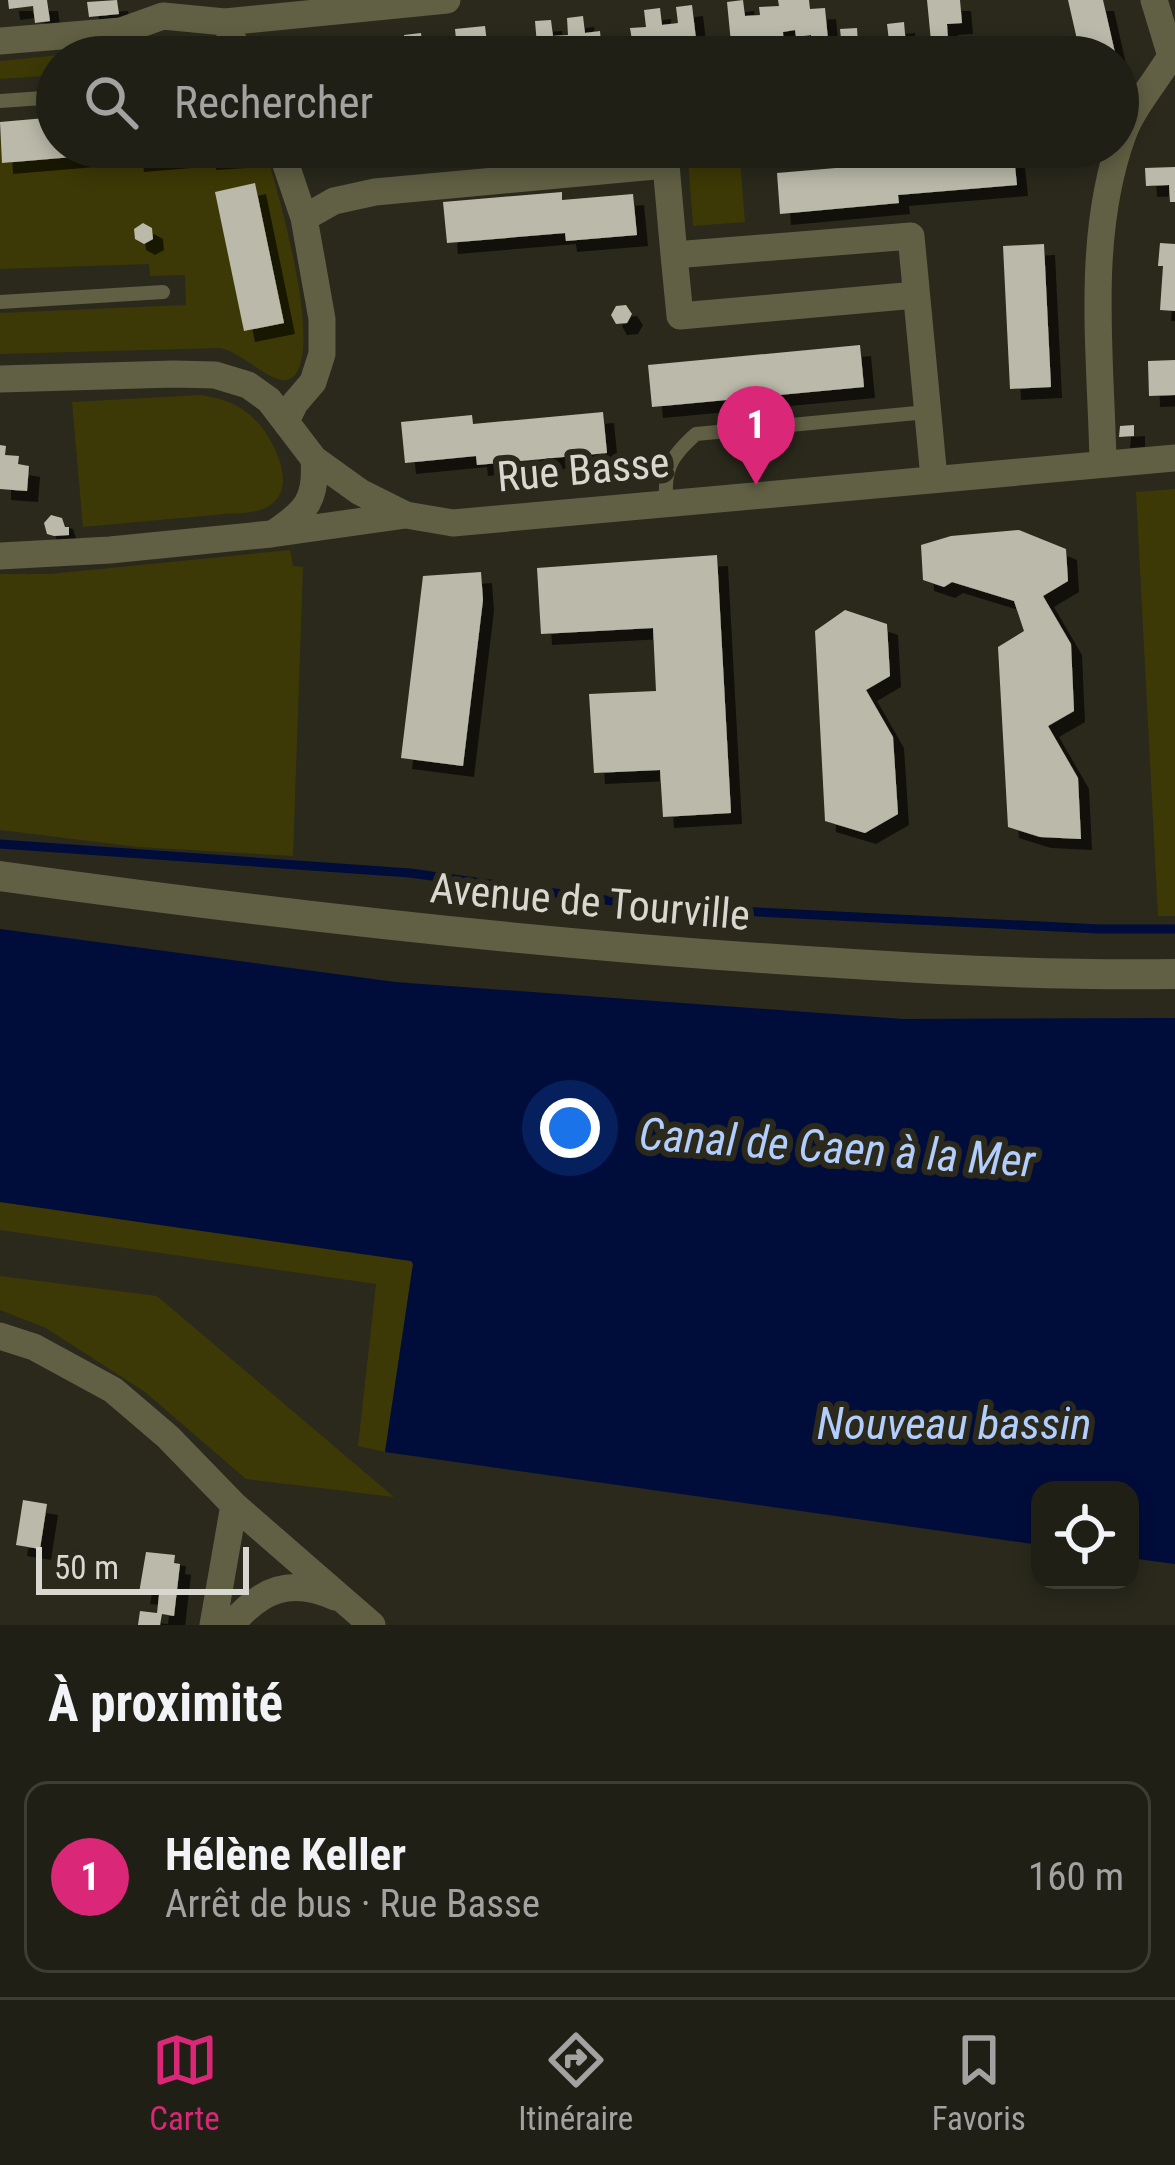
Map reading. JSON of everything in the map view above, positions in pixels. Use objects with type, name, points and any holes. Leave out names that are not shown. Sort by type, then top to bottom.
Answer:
[{"type":"street","points":[[67,36],[121,32],[166,8],[225,22],[447,0]]},
{"type":"street","points":[[1139,108],[1173,57],[1154,0]]},
{"type":"street","points":[[225,22],[232,36]]},
{"type":"street","points":[[0,41],[36,38]]},
{"type":"street","points":[[286,422],[313,382],[322,353],[322,319],[304,218],[287,168]]},
{"type":"street","points":[[304,218],[334,202],[375,192],[634,168]]},
{"type":"street","points":[[666,168],[680,316],[916,295]]},
{"type":"street","points":[[1103,463],[1098,242],[1114,168]]},
{"type":"street","points":[[674,255],[911,236],[934,478]]},
{"type":"street","points":[[0,379],[215,375],[248,385],[269,400],[314,459],[360,492],[406,515]]},
{"type":"street","name":"Rue Basse","points":[[0,556],[271,534],[406,515],[453,523],[1175,458]]},
{"type":"street","points":[[271,534],[309,504],[316,482],[314,459]]},
{"type":"street","name":"Avenue de Tourville","points":[[0,876],[652,951],[957,971],[1175,974]]},
{"type":"street","points":[[0,1336],[34,1347],[113,1390],[168,1437],[234,1505],[372,1625]]},
{"type":"street","points":[[213,1625],[234,1505]]},
{"type":"street","points":[[231,1625],[266,1593],[294,1587],[317,1588],[345,1601]]},
{"type":"lane","points":[[0,101],[36,98]]},
{"type":"lane","points":[[0,302],[163,292]]},
{"type":"lane","points":[[666,503],[664,478],[676,452],[696,434],[927,412]]},
{"type":"shaded area","points":[[36,57],[36,76],[0,79],[0,61]]},
{"type":"shaded area","points":[[0,133],[3,163],[36,160],[36,168],[270,168],[302,310],[299,369],[280,380],[220,348],[0,354],[0,313],[186,305],[185,275],[150,276],[149,264],[0,269]]},
{"type":"shaded area","points":[[689,168],[741,168],[745,222],[693,226]]},
{"type":"shaded area","points":[[201,395],[240,408],[262,428],[282,473],[277,499],[250,512],[83,527],[72,402]]},
{"type":"shaded area","points":[[1175,489],[1175,916],[1158,916],[1136,492]]},
{"type":"shaded area","points":[[290,550],[293,566],[303,567],[293,856],[138,847],[0,830],[0,574],[50,574]]},
{"type":"shaded area","points":[[0,1202],[411,1261],[385,1452],[358,1446],[376,1284],[0,1230]]},
{"type":"shaded area","points":[[0,1276],[157,1296],[394,1497],[246,1479],[145,1392],[46,1328],[0,1310]]},
{"type":"water","points":[[0,929],[395,982],[903,1019],[1175,1018],[1175,1564],[1139,1559],[1139,1481],[1031,1481],[1031,1544],[385,1452],[411,1261],[0,1202]]},
{"type":"building","points":[[8,0],[47,0],[50,21],[35,23],[33,6],[9,9]]},
{"type":"building","points":[[117,0],[119,14],[89,17],[87,2]]},
{"type":"building","points":[[743,0],[745,16],[760,15],[759,7],[779,6],[778,0],[809,0],[810,9],[825,8],[828,36],[796,36],[795,30],[783,32],[783,36],[730,36],[727,2]]},
{"type":"building","points":[[927,0],[960,0],[962,23],[947,24],[948,36],[931,36]]},
{"type":"building","points":[[1068,0],[1103,0],[1111,36],[1076,36]]},
{"type":"building","points":[[692,5],[696,36],[631,36],[630,28],[646,27],[644,10],[660,8],[662,25],[678,23],[676,7]]},
{"type":"building","points":[[583,16],[585,33],[600,31],[600,36],[553,36],[568,35],[567,18]]},
{"type":"building","points":[[551,20],[553,36],[536,36],[535,21]]},
{"type":"building","points":[[904,22],[905,36],[888,36],[887,24]]},
{"type":"building","points":[[485,26],[486,36],[456,36],[455,29]]},
{"type":"building","points":[[857,28],[858,36],[841,36],[840,29]]},
{"type":"building","points":[[36,119],[36,160],[2,163],[0,122]]},
{"type":"building","points":[[1175,167],[1175,202],[1170,202],[1169,185],[1146,186],[1145,168]]},
{"type":"building","points":[[836,168],[1015,168],[1017,185],[898,195],[899,203],[780,214],[777,173]]},
{"type":"building","points":[[255,183],[284,323],[244,331],[215,192]]},
{"type":"building","points":[[562,192],[562,200],[633,194],[637,235],[566,241],[565,233],[447,243],[443,202]]},
{"type":"building","points":[[143,223],[152,228],[153,239],[144,244],[135,239],[134,229]]},
{"type":"building","points":[[1160,243],[1175,244],[1175,311],[1160,310]]},
{"type":"building","points":[[1044,244],[1051,387],[1010,389],[1003,246]]},
{"type":"building","points":[[626,305],[632,314],[627,323],[616,324],[611,315],[616,306]]},
{"type":"building","points":[[860,345],[864,387],[652,407],[648,365]]},
{"type":"building","points":[[1175,360],[1175,395],[1149,396],[1148,361]]},
{"type":"building","points":[[603,412],[607,453],[477,465],[476,456],[405,463],[401,422],[472,415],[473,424]]},
{"type":"building","points":[[1134,425],[1134,436],[1119,437],[1120,426]]},
{"type":"building","points":[[0,445],[6,446],[5,455],[19,456],[18,464],[29,466],[27,491],[0,489]]},
{"type":"building","points":[[51,515],[62,518],[69,535],[47,534],[44,523]]},
{"type":"building","points":[[1019,530],[1066,549],[1068,581],[1043,596],[1071,644],[1074,711],[1048,726],[1078,778],[1081,839],[1040,837],[1008,827],[998,647],[1024,631],[1014,601],[952,582],[944,587],[923,580],[921,545],[951,536]]},
{"type":"building","points":[[717,555],[731,813],[663,817],[660,770],[594,773],[589,694],[656,691],[653,628],[541,634],[537,568]]},
{"type":"building","points":[[481,572],[483,600],[463,766],[401,758],[423,576]]},
{"type":"building","points":[[845,610],[887,624],[890,676],[866,690],[893,737],[898,814],[865,833],[825,821],[815,631]]},
{"type":"building","points":[[23,1500],[47,1504],[40,1549],[16,1545]]},
{"type":"building","points":[[146,1552],[175,1555],[174,1563],[180,1564],[174,1616],[162,1614],[160,1625],[138,1625],[140,1611],[157,1613],[159,1595],[139,1593]]},
{"type":"waterway","points":[[0,844],[410,873],[656,907],[1175,929]]},
{"type":"place","name":"Hélène Keller","points":[[756,485]]},
{"type":"water label","name":"Canal de Caen à la Mer","points":[[837,1147]]},
{"type":"water label","name":"Nouveau bassin","points":[[954,1423]]}]
